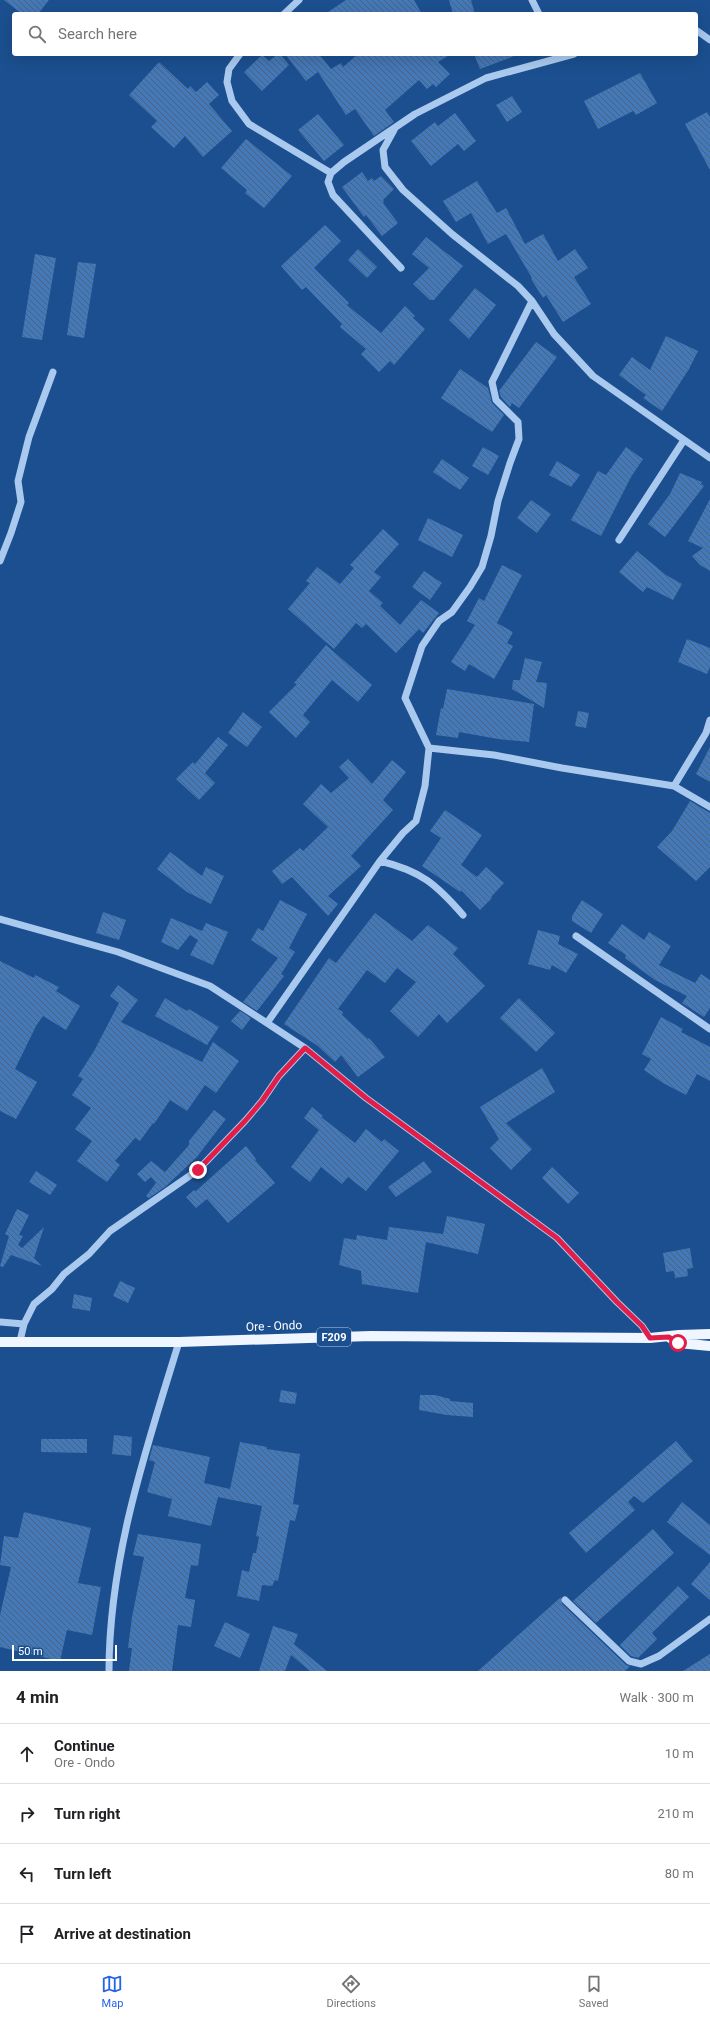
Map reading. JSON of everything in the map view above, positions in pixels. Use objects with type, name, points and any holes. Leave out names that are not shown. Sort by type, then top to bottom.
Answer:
[{"type":"main road","name":"F209","points":[[669,1337],[679,1335],[710,1334]]},
{"type":"main road","name":"Ore - Ondo","points":[[0,1343],[20,1341],[179,1342],[371,1336],[669,1337]]},
{"type":"main road","name":"F209","points":[[669,1337],[678,1343],[710,1346]]},
{"type":"street","points":[[286,12],[299,0]]},
{"type":"street","points":[[532,0],[538,12]]},
{"type":"street","points":[[698,31],[710,40]]},
{"type":"street","points":[[239,56],[229,69],[227,82],[232,101],[249,124],[331,173]]},
{"type":"street","points":[[401,268],[333,194],[328,182],[331,173],[344,162],[394,130],[415,114],[486,78],[559,56]]},
{"type":"street","points":[[394,130],[383,150],[385,166],[403,190],[452,234],[505,274],[532,301],[554,334],[593,376],[710,458]]},
{"type":"street","points":[[268,1023],[380,861],[416,821],[425,786],[429,748],[404,698],[422,646],[439,621],[452,612],[470,587],[484,560],[491,536],[498,501],[510,463],[520,439],[518,422],[496,400],[492,382],[532,301]]},
{"type":"street","points":[[0,561],[21,502],[18,481],[29,437],[53,372]]},
{"type":"street","points":[[619,540],[684,440]]},
{"type":"street","points":[[674,786],[706,733],[710,720]]},
{"type":"street","points":[[429,748],[494,755],[562,768],[674,786],[710,807]]},
{"type":"street","points":[[380,861],[401,866],[423,876],[443,892],[463,915]]},
{"type":"street","points":[[0,919],[118,952],[210,986],[268,1023],[305,1048],[366,1098],[557,1238],[617,1302],[642,1326],[650,1338]]},
{"type":"street","points":[[576,936],[710,1029]]},
{"type":"street","points":[[20,1341],[24,1324],[34,1304],[52,1289],[64,1274],[89,1254],[110,1231],[198,1170],[249,1116],[262,1101],[279,1076],[305,1048]]},
{"type":"street","points":[[0,1322],[24,1324]]},
{"type":"street","points":[[110,1671],[109,1645],[126,1529],[142,1460],[179,1342]]},
{"type":"street","points":[[565,1600],[629,1661],[641,1664],[659,1656],[710,1619]]},
{"type":"building","points":[[4,0],[49,0],[40,12],[19,12]]},
{"type":"building","points":[[346,0],[414,0],[421,12],[328,12]]},
{"type":"building","points":[[449,0],[471,0],[474,12],[452,12]]},
{"type":"building","points":[[261,56],[269,61],[275,56],[282,56],[289,65],[262,91],[244,72]]},
{"type":"building","points":[[287,56],[321,56],[331,69],[341,63],[343,67],[356,56],[448,56],[438,62],[450,74],[436,87],[433,84],[427,89],[419,80],[385,110],[394,122],[374,136],[355,109],[346,115],[318,72],[306,81]]},
{"type":"building","points":[[475,56],[514,56],[480,69]]},
{"type":"building","points":[[159,62],[188,89],[190,86],[196,92],[207,82],[219,95],[209,104],[232,131],[203,157],[185,136],[174,148],[151,127],[157,121],[129,95]]},
{"type":"building","points":[[640,73],[657,103],[636,115],[633,111],[598,129],[584,101]]},
{"type":"building","points":[[512,96],[522,112],[507,122],[496,105]]},
{"type":"building","points":[[707,112],[710,117],[710,170],[685,124]]},
{"type":"building","points":[[455,113],[476,141],[464,151],[458,144],[431,166],[411,141],[435,122],[438,126]]},
{"type":"building","points":[[318,114],[344,145],[324,161],[298,130]]},
{"type":"building","points":[[246,139],[292,176],[264,208],[245,193],[247,190],[221,168]]},
{"type":"building","points":[[362,172],[368,181],[372,178],[374,181],[381,176],[394,189],[383,200],[383,203],[398,223],[382,236],[366,215],[364,217],[342,187]]},
{"type":"building","points":[[477,181],[497,213],[506,208],[525,244],[543,234],[558,261],[575,249],[588,268],[574,277],[591,304],[563,322],[546,295],[543,298],[506,234],[488,244],[471,213],[456,222],[443,201]]},
{"type":"building","points":[[325,225],[341,241],[314,268],[349,303],[347,305],[381,333],[405,306],[415,316],[413,318],[425,329],[394,365],[390,361],[379,372],[361,354],[366,349],[340,327],[342,324],[306,287],[302,290],[281,266]]},
{"type":"building","points":[[426,237],[463,266],[434,300],[430,300],[413,284],[429,268],[412,254]]},
{"type":"building","points":[[358,249],[377,267],[367,278],[348,260]]},
{"type":"building","points":[[35,254],[56,258],[42,340],[22,337]]},
{"type":"building","points":[[78,262],[96,264],[84,338],[67,335]]},
{"type":"building","points":[[475,288],[496,305],[469,339],[449,320]]},
{"type":"building","points":[[666,336],[698,351],[689,369],[662,411],[643,398],[646,395],[619,375],[632,357],[650,370]]},
{"type":"building","points":[[536,342],[557,357],[519,408],[512,403],[510,407],[501,397],[499,391]]},
{"type":"building","points":[[460,369],[488,388],[492,403],[504,415],[492,432],[441,398]]},
{"type":"building","points":[[483,447],[499,456],[488,475],[472,466]]},
{"type":"building","points":[[626,447],[643,459],[631,477],[601,536],[571,520],[598,471],[606,475]]},
{"type":"building","points":[[442,459],[469,478],[460,490],[433,472]]},
{"type":"building","points":[[557,461],[580,475],[571,487],[549,475]]},
{"type":"building","points":[[680,473],[702,482],[701,484],[704,486],[665,537],[648,524],[670,494]]},
{"type":"building","points":[[710,499],[710,571],[700,565],[692,556],[703,548],[688,541]]},
{"type":"building","points":[[531,500],[551,514],[537,533],[517,518]]},
{"type":"building","points":[[428,518],[463,535],[452,557],[418,540]]},
{"type":"building","points":[[383,529],[399,544],[374,572],[381,577],[369,591],[383,603],[380,606],[400,625],[421,600],[439,613],[423,633],[419,629],[396,653],[366,624],[362,628],[356,623],[334,649],[288,609],[310,583],[306,581],[317,567],[340,584],[354,568],[350,565]]},
{"type":"building","points":[[637,551],[666,575],[682,584],[673,600],[647,587],[643,592],[619,572]]},
{"type":"building","points":[[502,565],[522,575],[497,623],[513,632],[507,643],[513,646],[494,679],[469,664],[465,671],[451,662],[475,625],[467,621],[479,598],[484,601]]},
{"type":"building","points":[[424,571],[442,583],[430,600],[412,587]]},
{"type":"building","points":[[687,639],[710,648],[710,667],[707,674],[678,662]]},
{"type":"building","points":[[326,645],[372,685],[358,702],[332,680],[303,715],[310,722],[296,738],[269,712],[297,684],[294,683]]},
{"type":"building","points":[[525,658],[542,662],[536,682],[547,683],[544,708],[512,689],[513,680],[520,680]]},
{"type":"building","points":[[447,689],[534,704],[529,742],[498,739],[459,732],[458,738],[436,735],[441,708],[443,709]]},
{"type":"building","points":[[578,711],[589,713],[586,728],[575,726]]},
{"type":"building","points":[[243,712],[262,727],[247,747],[228,733]]},
{"type":"building","points":[[218,737],[228,745],[205,773],[215,783],[199,800],[176,779],[193,762],[195,764]]},
{"type":"building","points":[[710,747],[710,782],[696,774]]},
{"type":"building","points":[[348,759],[372,784],[392,760],[406,772],[383,800],[393,810],[351,856],[361,866],[328,896],[338,904],[328,916],[292,877],[282,884],[272,871],[300,848],[303,851],[328,827],[303,804],[321,784],[331,793],[349,778],[339,767]]},
{"type":"building","points":[[690,801],[710,813],[710,867],[696,881],[657,847],[672,831]]},
{"type":"building","points":[[445,810],[482,835],[461,865],[477,877],[486,867],[504,883],[480,910],[461,890],[460,892],[422,866],[441,838],[430,831]]},
{"type":"building","points":[[170,852],[202,876],[206,867],[224,876],[211,904],[187,892],[157,869]]},
{"type":"building","points":[[280,900],[307,914],[289,948],[295,952],[281,974],[284,976],[257,1011],[243,1002],[278,958],[251,940],[258,928],[263,931]]},
{"type":"building","points":[[582,900],[603,914],[591,933],[572,921],[572,916]]},
{"type":"building","points":[[103,912],[126,920],[119,940],[96,933]]},
{"type":"building","points":[[375,913],[412,941],[428,925],[458,948],[453,954],[485,986],[447,1023],[439,1014],[418,1037],[390,1011],[416,982],[397,968],[385,983],[367,970],[338,1009],[343,1012],[342,1015],[368,1039],[369,1038],[385,1057],[358,1077],[341,1055],[335,1062],[318,1046],[284,1024],[329,958],[336,963]]},
{"type":"building","points":[[171,918],[202,931],[206,923],[228,932],[213,965],[190,955],[198,940],[190,935],[178,950],[161,942]]},
{"type":"building","points":[[622,924],[644,940],[649,932],[671,946],[659,965],[695,983],[701,974],[710,980],[710,1008],[704,1017],[682,1003],[687,996],[655,980],[625,958],[626,955],[608,943]]},
{"type":"building","points":[[538,930],[560,936],[558,944],[578,954],[566,973],[552,965],[550,970],[528,964]]},
{"type":"building","points":[[0,961],[34,978],[35,975],[59,987],[56,991],[80,1006],[66,1030],[43,1016],[36,1026],[15,1069],[37,1082],[16,1119],[0,1111]]},
{"type":"building","points":[[118,985],[138,1000],[121,1022],[202,1062],[213,1042],[239,1061],[216,1093],[205,1085],[187,1111],[170,1100],[154,1124],[153,1123],[140,1141],[135,1138],[115,1161],[120,1165],[107,1182],[77,1161],[92,1141],[75,1129],[91,1108],[72,1095],[83,1079],[78,1076],[94,1051],[119,1003],[110,996]]},
{"type":"building","points":[[165,998],[187,1011],[189,1009],[219,1027],[207,1045],[155,1016]]},
{"type":"building","points":[[519,998],[555,1033],[536,1052],[500,1018]]},
{"type":"building","points":[[240,1011],[251,1018],[242,1030],[231,1021]]},
{"type":"building","points":[[661,1017],[683,1029],[681,1032],[710,1047],[710,1081],[697,1074],[686,1095],[663,1083],[644,1070],[651,1059],[642,1054]]},
{"type":"building","points":[[542,1068],[555,1092],[506,1123],[532,1149],[511,1170],[490,1148],[499,1139],[480,1107]]},
{"type":"building","points":[[312,1107],[323,1116],[321,1117],[355,1143],[366,1129],[382,1142],[384,1139],[399,1151],[366,1191],[348,1177],[342,1184],[321,1167],[310,1182],[291,1167],[319,1130],[304,1118]]},
{"type":"building","points":[[214,1110],[226,1119],[196,1158],[165,1187],[149,1198],[146,1196],[156,1183],[151,1177],[145,1182],[137,1174],[151,1161],[165,1172],[189,1145],[189,1141]]},
{"type":"building","points":[[246,1146],[256,1159],[255,1160],[275,1183],[228,1223],[207,1199],[196,1208],[186,1197],[194,1190],[196,1191]]},
{"type":"building","points":[[424,1161],[432,1172],[396,1197],[388,1187]]},
{"type":"building","points":[[552,1167],[579,1193],[568,1204],[542,1178]]},
{"type":"building","points":[[36,1171],[57,1185],[50,1195],[29,1182]]},
{"type":"building","points":[[17,1209],[29,1215],[19,1235],[23,1236],[18,1245],[22,1248],[44,1227],[34,1258],[42,1266],[11,1255],[3,1267],[0,1266],[9,1236],[5,1234]]},
{"type":"building","points":[[447,1216],[485,1224],[478,1254],[426,1242],[418,1293],[362,1284],[361,1271],[339,1265],[344,1238],[356,1240],[357,1235],[387,1240],[389,1227],[443,1234]]},
{"type":"building","points":[[690,1248],[693,1268],[687,1269],[688,1276],[675,1278],[674,1271],[666,1272],[663,1253]]},
{"type":"building","points":[[120,1281],[135,1288],[128,1303],[113,1296]]},
{"type":"building","points":[[74,1294],[92,1298],[90,1311],[72,1308]]},
{"type":"building","points":[[281,1390],[297,1393],[295,1404],[279,1402]]},
{"type":"building","points":[[420,1395],[435,1395],[450,1399],[450,1401],[473,1403],[473,1417],[447,1415],[419,1410]]},
{"type":"building","points":[[114,1435],[132,1437],[131,1456],[112,1454]]},
{"type":"building","points":[[41,1439],[87,1439],[87,1453],[41,1452]]},
{"type":"building","points":[[676,1441],[693,1461],[643,1503],[634,1496],[628,1502],[635,1510],[586,1553],[569,1533]]},
{"type":"building","points":[[240,1442],[267,1447],[267,1449],[300,1454],[293,1504],[299,1505],[295,1521],[290,1520],[278,1581],[275,1580],[272,1586],[262,1585],[259,1601],[237,1596],[242,1570],[249,1572],[253,1553],[256,1553],[259,1537],[256,1536],[262,1506],[218,1497],[211,1526],[168,1516],[172,1499],[147,1492],[155,1462],[149,1460],[153,1445],[210,1457],[204,1483],[230,1489]]},
{"type":"building","points":[[682,1502],[710,1525],[710,1555],[667,1522]]},
{"type":"building","points":[[24,1512],[91,1528],[78,1583],[101,1587],[92,1635],[67,1630],[60,1661],[0,1647],[0,1615],[11,1567],[0,1565],[4,1536],[18,1538]]},
{"type":"building","points":[[653,1529],[674,1553],[596,1623],[573,1601]]},
{"type":"building","points":[[138,1534],[201,1544],[198,1566],[191,1565],[185,1598],[195,1600],[191,1627],[178,1625],[172,1671],[129,1671],[132,1648],[128,1648],[132,1617],[144,1557],[133,1555]]},
{"type":"building","points":[[710,1562],[710,1600],[691,1584]]},
{"type":"building","points":[[678,1586],[689,1597],[652,1633],[657,1639],[638,1658],[631,1656],[620,1645]]},
{"type":"building","points":[[561,1597],[562,1604],[626,1665],[630,1666],[625,1671],[478,1671]]},
{"type":"building","points":[[225,1622],[250,1634],[240,1658],[214,1646]]},
{"type":"building","points":[[273,1626],[298,1634],[294,1644],[327,1671],[310,1671],[291,1655],[285,1671],[259,1671]]},
{"type":"building","points":[[710,1654],[710,1671],[683,1671]]},
{"type":"route","points":[[198,1170],[245,1121],[262,1101],[279,1076],[305,1048],[315,1058],[366,1098],[557,1238],[617,1302],[642,1326],[650,1338],[669,1337],[678,1343]]}]
